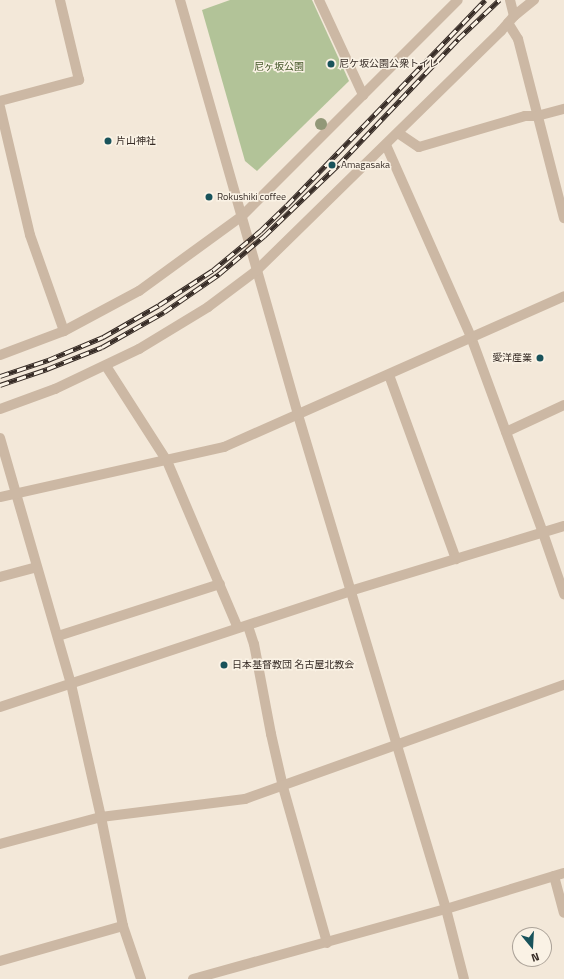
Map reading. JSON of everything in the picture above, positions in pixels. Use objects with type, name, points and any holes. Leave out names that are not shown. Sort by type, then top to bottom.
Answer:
[{"type":"street","points":[[0,101],[80,80],[60,0]]},
{"type":"street","points":[[180,0],[242,216],[256,272],[396,747],[446,909],[464,979]]},
{"type":"street","points":[[319,0],[363,95]]},
{"type":"street","points":[[0,355],[64,331],[139,291],[242,216],[458,0]]},
{"type":"street","points":[[510,0],[511,20],[518,39],[564,218]]},
{"type":"street","points":[[0,409],[55,389],[139,349],[208,307],[256,272],[511,20],[534,0]]},
{"type":"street","points":[[0,107],[30,235],[64,331]]},
{"type":"street","points":[[398,133],[419,147],[525,116],[537,116],[564,109]]},
{"type":"street","points":[[386,145],[471,337],[564,594]]},
{"type":"street","points":[[0,497],[167,461],[224,447],[564,296]]},
{"type":"street","points":[[106,366],[167,461],[238,628]]},
{"type":"street","points":[[389,375],[456,559]]},
{"type":"street","points":[[506,432],[564,405]]},
{"type":"street","points":[[0,438],[71,684],[101,817],[122,926],[141,979]]},
{"type":"street","points":[[0,707],[350,592],[564,526]]},
{"type":"street","points":[[0,577],[36,567]]},
{"type":"street","points":[[58,636],[220,584]]},
{"type":"street","points":[[248,626],[254,644],[271,734],[283,787],[327,943]]},
{"type":"street","points":[[0,844],[101,817],[245,799],[396,747],[564,685]]},
{"type":"street","points":[[194,979],[327,943],[559,875],[564,913]]},
{"type":"street","points":[[0,961],[122,926]]},
{"type":"green space","name":"尼ヶ坂公園","points":[[230,0],[312,0],[349,81],[257,171],[245,161],[202,10]]},
{"type":"railway","points":[[0,376],[48,360],[103,337],[159,305],[213,270],[260,231],[287,205],[485,0]]},
{"type":"railway","points":[[0,385],[47,369],[102,347],[164,312],[219,274],[264,236],[338,165],[458,39],[499,0]]},
{"type":"place","name":"尼ケ坂公園公衆トイレ","points":[[331,64]]},
{"type":"place","name":"片山神社","points":[[108,141]]},
{"type":"place","name":"Amagasaka","points":[[332,165]]},
{"type":"place","name":"Rokushiki coffee","points":[[209,197]]},
{"type":"place","name":"愛洋産業","points":[[540,358]]},
{"type":"place","name":"日本基督教団 名古屋北教会","points":[[224,665]]}]
